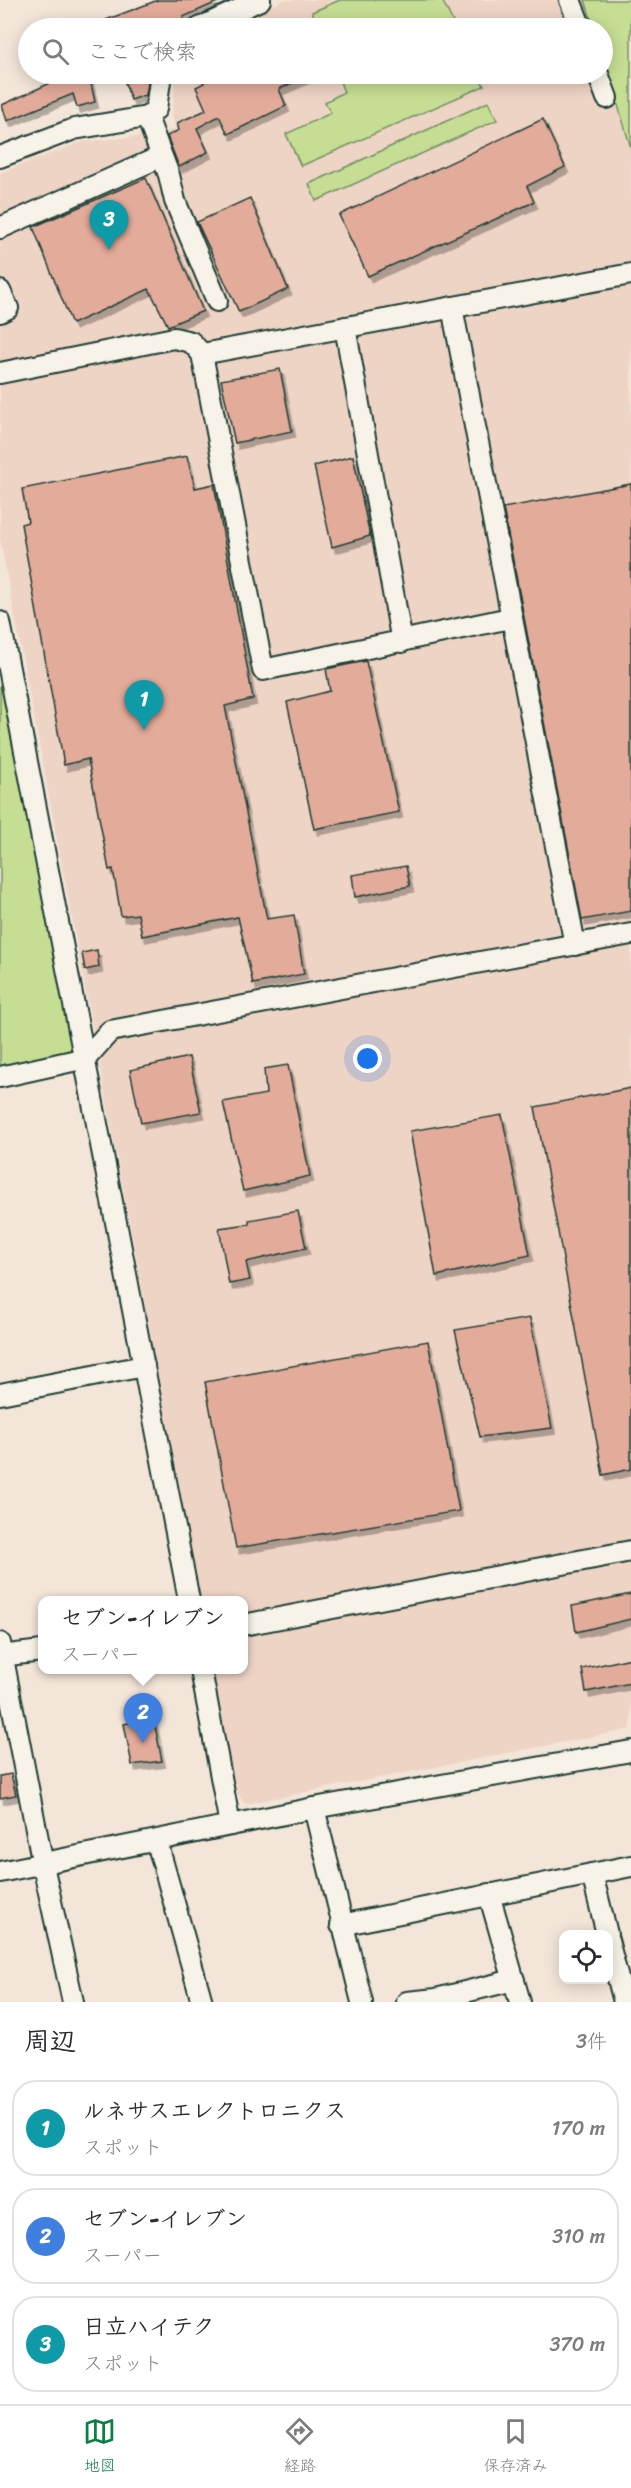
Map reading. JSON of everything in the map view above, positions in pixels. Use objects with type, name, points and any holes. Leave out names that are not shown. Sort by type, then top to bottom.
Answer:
[{"type":"street","points":[[221,18],[260,0]]},
{"type":"street","points":[[570,0],[577,18]]},
{"type":"street","points":[[0,156],[74,129],[147,117],[156,109],[160,84]]},
{"type":"street","points":[[602,84],[607,98]]},
{"type":"street","points":[[147,117],[160,157],[170,175],[176,201],[217,301]]},
{"type":"street","points":[[0,228],[160,157]]},
{"type":"street","points":[[202,354],[631,274]]},
{"type":"street","points":[[0,291],[8,308],[0,312]]},
{"type":"street","points":[[452,307],[510,618],[575,945]]},
{"type":"street","points":[[345,327],[402,642]]},
{"type":"street","points":[[0,374],[174,339],[191,342],[202,354],[262,670],[510,618]]},
{"type":"street","points":[[0,622],[188,1596]]},
{"type":"street","points":[[0,1077],[86,1058],[110,1031],[631,934]]},
{"type":"street","points":[[0,1394],[144,1366]]},
{"type":"street","points":[[248,1624],[631,1551]]},
{"type":"street","points":[[38,1651],[1,1651],[42,1865],[73,2002]]},
{"type":"street","points":[[202,1674],[230,1826]]},
{"type":"street","points":[[0,1872],[157,1842],[314,1808],[631,1751]]},
{"type":"street","points":[[314,1808],[341,1925],[362,2002]]},
{"type":"street","points":[[157,1842],[202,2002]]},
{"type":"street","points":[[341,1925],[631,1866]]},
{"type":"street","points":[[592,1874],[606,1930]]},
{"type":"street","points":[[489,1894],[520,2002]]},
{"type":"street","points":[[613,1957],[624,2002]]},
{"type":"street","points":[[407,2002],[436,1999],[514,1980]]},
{"type":"shaded area","points":[[284,0],[631,0],[631,1729],[245,1804],[233,1786],[214,1674],[248,1674],[248,1596],[200,1596],[0,538],[0,173],[81,142],[153,135],[175,129],[172,112],[175,84],[613,84],[613,18],[245,18]]},
{"type":"green space","points":[[340,0],[442,0],[451,18],[315,18],[312,12]]},
{"type":"green space","points":[[585,0],[631,0],[631,148],[612,84],[613,18],[591,18]]},
{"type":"green space","points":[[341,84],[483,84],[484,86],[301,166],[286,134],[331,113],[325,102],[344,92]]},
{"type":"green space","points":[[488,102],[497,120],[316,201],[309,184]]},
{"type":"green space","points":[[4,684],[77,1052],[0,1067],[0,685]]},
{"type":"building","points":[[158,0],[222,0],[184,18],[111,18]]},
{"type":"building","points":[[48,84],[91,84],[95,102],[77,107],[73,94],[7,121],[2,105]]},
{"type":"building","points":[[125,84],[148,84],[146,95],[131,100]]},
{"type":"building","points":[[202,84],[290,84],[279,89],[286,106],[228,134],[219,116],[197,128],[208,152],[179,167],[167,136],[179,130],[177,123],[206,110],[196,87]]},
{"type":"building","points":[[543,119],[565,167],[527,186],[534,202],[368,276],[339,215]]},
{"type":"building","points":[[146,178],[203,311],[168,326],[149,289],[72,324],[33,227]]},
{"type":"building","points":[[250,198],[288,289],[239,312],[197,222]]},
{"type":"building","points":[[280,369],[292,431],[235,443],[221,380]]},
{"type":"building","points":[[187,456],[195,488],[214,484],[253,699],[225,706],[267,919],[294,915],[304,974],[253,984],[238,917],[142,936],[138,914],[121,916],[113,869],[109,870],[88,759],[64,765],[21,524],[28,522],[22,489]]},
{"type":"building","points":[[353,456],[370,536],[332,547],[314,466]]},
{"type":"building","points":[[631,484],[631,911],[582,920],[503,508]]},
{"type":"building","points":[[366,661],[399,812],[314,829],[287,702],[330,691],[326,669]]},
{"type":"building","points":[[406,866],[410,886],[355,897],[352,875]]},
{"type":"building","points":[[97,950],[99,967],[85,970],[82,953]]},
{"type":"building","points":[[189,1057],[201,1112],[141,1123],[130,1070]]},
{"type":"building","points":[[288,1065],[310,1176],[243,1191],[223,1102],[266,1094],[264,1069]]},
{"type":"building","points":[[631,1088],[631,1469],[603,1475],[535,1107]]},
{"type":"building","points":[[502,1115],[530,1255],[436,1276],[410,1131]]},
{"type":"building","points":[[298,1211],[306,1248],[246,1262],[250,1280],[229,1284],[219,1228],[249,1224],[249,1220]]},
{"type":"building","points":[[530,1318],[552,1428],[480,1437],[455,1330]]},
{"type":"building","points":[[428,1341],[459,1511],[236,1548],[205,1382]]},
{"type":"building","points":[[631,1594],[631,1619],[576,1632],[572,1606]]},
{"type":"building","points":[[631,1658],[631,1683],[586,1692],[582,1669]]},
{"type":"building","points":[[153,1716],[162,1761],[132,1765],[124,1724]]},
{"type":"building","points":[[11,1774],[16,1795],[0,1798],[0,1776]]},
{"type":"place","name":"日立ハイテク","points":[[109,250]]},
{"type":"place","name":"ルネサスエレクトロニクス","points":[[144,730]]},
{"type":"place","name":"セブン-イレブン","points":[[143,1743]]}]
